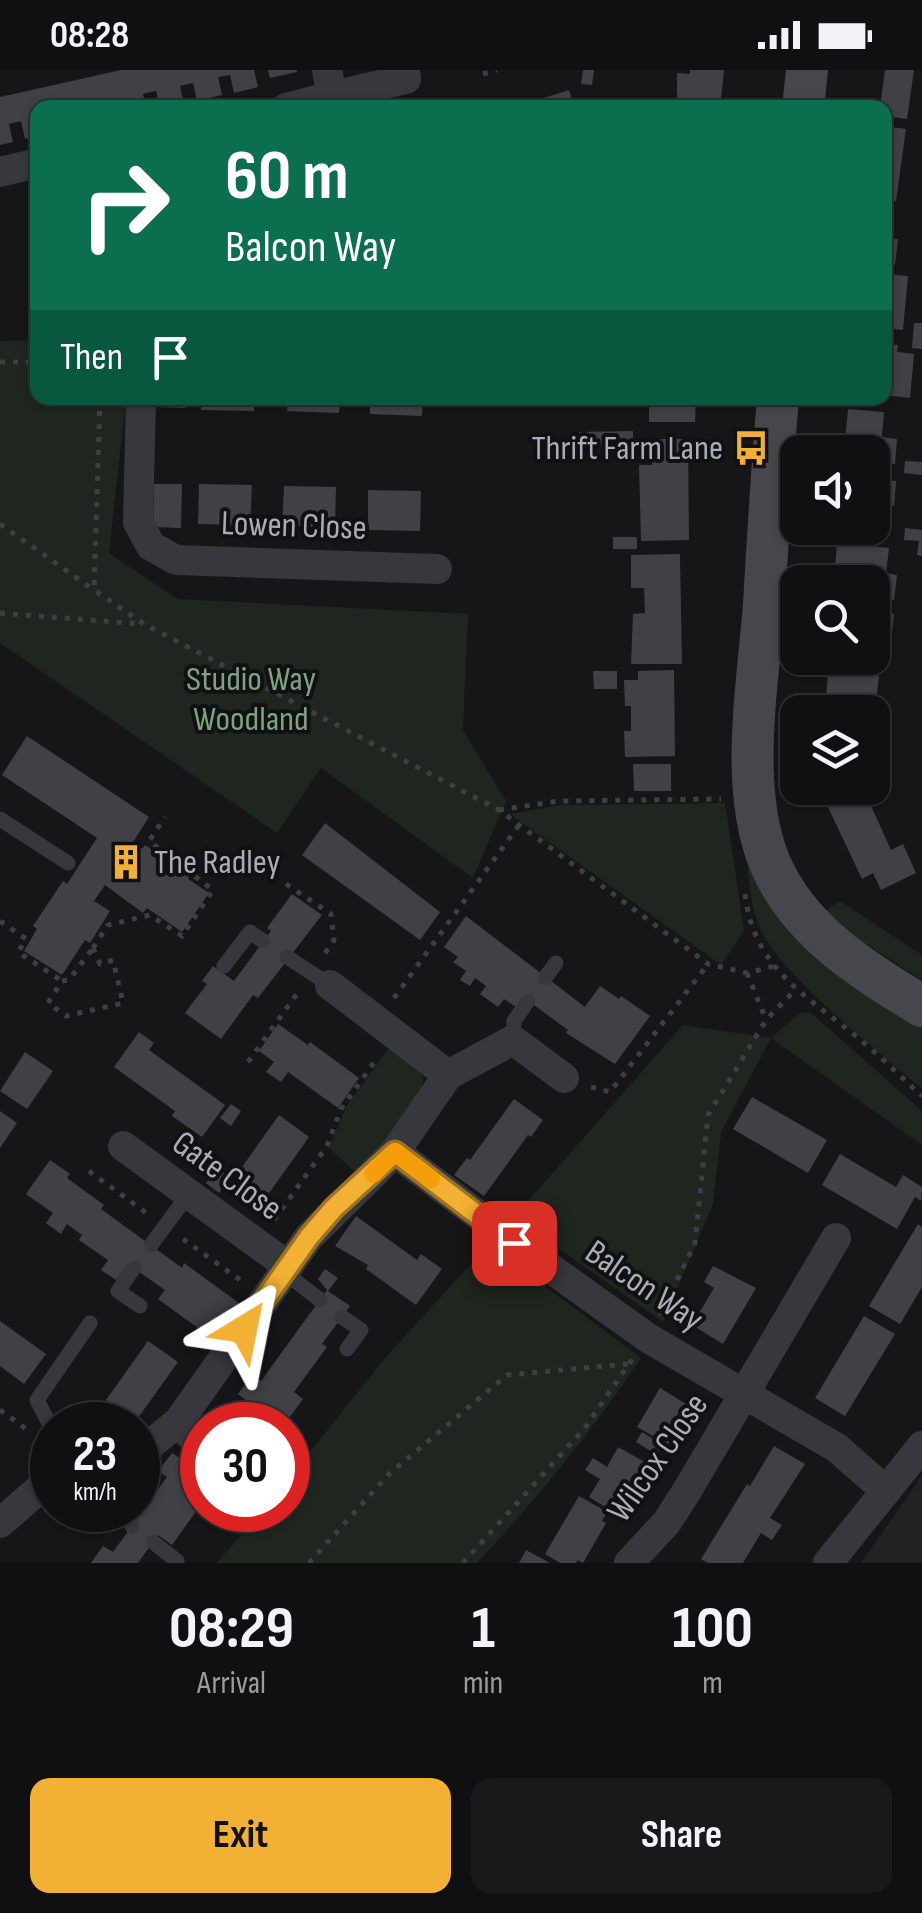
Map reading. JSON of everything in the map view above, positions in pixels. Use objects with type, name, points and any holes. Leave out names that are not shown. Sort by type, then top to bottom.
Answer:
[{"type":"main road","points":[[805,100],[807,70]]},
{"type":"main road","points":[[778,405],[754,742],[756,816],[763,846],[796,907],[820,936],[869,974],[922,1006]]},
{"type":"street","points":[[300,100],[330,83],[406,80],[405,70]]},
{"type":"street","points":[[0,172],[30,166]]},
{"type":"street","name":"Lowen Close","points":[[141,405],[138,522],[151,546],[176,560],[437,569]]},
{"type":"street","points":[[330,984],[448,1075]]},
{"type":"street","points":[[160,1438],[172,1428],[334,1208],[395,1152],[448,1075],[512,1040],[564,1078]]},
{"type":"street","name":"Gate Close","points":[[123,1146],[286,1269]]},
{"type":"street","name":"Balcon Way","points":[[395,1152],[648,1338],[836,1448],[886,1491]]},
{"type":"street","name":"Wilcox Close","points":[[629,1563],[667,1522],[836,1238]]},
{"type":"street","points":[[828,1563],[922,1446]]},
{"type":"street","points":[[0,1522],[30,1498]]},
{"type":"lane","points":[[0,819],[68,863]]},
{"type":"lane","points":[[224,966],[250,932],[264,941]]},
{"type":"lane","points":[[288,957],[330,984]]},
{"type":"lane","points":[[545,978],[556,963]]},
{"type":"lane","points":[[512,1040],[514,1021],[528,1001]]},
{"type":"lane","points":[[151,1245],[188,1195]]},
{"type":"lane","points":[[134,1268],[118,1291],[140,1306]]},
{"type":"lane","points":[[286,1269],[320,1300]]},
{"type":"lane","points":[[342,1317],[361,1330],[347,1349]]},
{"type":"lane","points":[[38,1402],[90,1322]]},
{"type":"lane","points":[[172,1428],[180,1435]]},
{"type":"lane","points":[[153,1542],[177,1562]]},
{"type":"path","points":[[483,74],[496,70]]},
{"type":"path","points":[[0,362],[30,362]]},
{"type":"path","points":[[94,590],[100,405]]},
{"type":"path","points":[[0,524],[144,624],[499,810],[708,964],[746,973],[775,966]]},
{"type":"path","points":[[0,613],[144,624]]},
{"type":"path","points":[[499,810],[558,801],[732,799]]},
{"type":"path","points":[[0,921],[26,939],[18,952],[62,981],[70,980],[108,925],[150,914],[182,936],[213,890],[149,842],[165,817]]},
{"type":"path","points":[[257,1244],[327,1146],[341,1108],[386,1028],[520,825]]},
{"type":"path","points":[[62,981],[48,1003],[66,1016],[123,1004],[112,960],[100,964],[93,948]]},
{"type":"path","points":[[564,1078],[610,1092],[708,964]]},
{"type":"path","points":[[746,973],[766,1020]]},
{"type":"path","points":[[463,1563],[584,1429],[648,1338],[695,1243],[708,1116],[766,1020],[795,990]]},
{"type":"path","points":[[309,1563],[390,1474],[506,1374],[628,1364]]},
{"type":"shaded area","points":[[922,1476],[922,1563],[861,1563]]},
{"type":"green space","name":"Studio Way Woodland","points":[[30,340],[30,405],[125,405],[109,553],[177,599],[468,614],[463,730],[506,801],[473,878],[321,768],[277,833],[0,643],[0,341]]},
{"type":"green space","points":[[725,803],[744,931],[721,965],[510,814],[560,805]]},
{"type":"green space","points":[[745,841],[922,1023],[922,1089],[804,985],[766,939],[754,909]]},
{"type":"green space","points":[[840,901],[922,955],[922,980],[849,933],[826,910]]},
{"type":"green space","points":[[810,1012],[922,1111],[922,1145],[771,1038],[800,1013]]},
{"type":"green space","points":[[683,1025],[771,1038],[721,1132],[713,1204],[663,1322],[514,1217]]},
{"type":"green space","points":[[391,1045],[422,1073],[423,1083],[419,1095],[372,1158],[354,1171],[329,1148],[346,1107]]},
{"type":"green space","points":[[489,1244],[641,1358],[584,1438],[477,1563],[217,1563],[243,1532],[310,1532],[310,1452],[385,1358]]},
{"type":"building","points":[[121,70],[254,70],[258,87],[234,93],[230,75],[218,77],[222,95],[201,100],[197,100],[193,83],[180,86],[183,100],[158,100],[156,91],[143,94],[144,100],[30,100],[30,138],[25,139],[21,121],[9,124],[13,142],[0,145],[0,97]]},
{"type":"building","points":[[268,70],[297,70],[297,72],[270,78]]},
{"type":"building","points":[[583,70],[594,70],[592,85],[581,84]]},
{"type":"building","points":[[690,70],[724,70],[721,100],[677,100],[677,73],[690,74]]},
{"type":"building","points":[[885,70],[914,70],[907,119],[892,117],[892,100],[881,100]]},
{"type":"building","points":[[569,90],[572,100],[538,100]]},
{"type":"building","points":[[892,127],[906,129],[896,201],[892,201]]},
{"type":"building","points":[[892,239],[898,239],[892,265]]},
{"type":"building","points":[[892,275],[908,276],[903,330],[892,329]]},
{"type":"building","points":[[914,323],[922,323],[922,349],[912,348]]},
{"type":"building","points":[[892,345],[898,345],[897,352],[914,354],[910,398],[892,396]]},
{"type":"building","points":[[155,405],[185,405],[185,408]]},
{"type":"building","points":[[201,405],[254,405],[254,411],[201,410]]},
{"type":"building","points":[[287,405],[340,405],[339,413],[287,411]]},
{"type":"building","points":[[370,405],[423,405],[422,416],[370,414]]},
{"type":"building","points":[[649,405],[696,405],[695,422],[649,422]]},
{"type":"building","points":[[848,409],[884,412],[882,435],[846,435]]},
{"type":"building","points":[[633,431],[633,445],[579,446],[579,432]]},
{"type":"building","points":[[890,438],[897,439],[895,464],[890,464]]},
{"type":"building","points":[[651,439],[688,439],[689,540],[641,541],[639,465],[652,465]]},
{"type":"building","points":[[905,461],[922,462],[922,475],[904,473]]},
{"type":"building","points":[[890,480],[896,481],[894,506],[890,506]]},
{"type":"building","points":[[154,484],[182,484],[181,528],[153,527]]},
{"type":"building","points":[[199,484],[252,485],[250,525],[198,524]]},
{"type":"building","points":[[284,486],[336,487],[335,527],[282,526]]},
{"type":"building","points":[[368,490],[421,491],[420,531],[368,530]]},
{"type":"building","points":[[905,528],[922,530],[922,556],[917,555],[919,541],[904,540]]},
{"type":"building","points":[[613,537],[637,537],[637,549],[613,549]]},
{"type":"building","points":[[837,545],[889,548],[887,565],[835,565]]},
{"type":"building","points":[[680,554],[682,664],[631,664],[633,614],[645,613],[644,588],[631,588],[631,555]]},
{"type":"building","points":[[890,574],[897,575],[894,600],[890,600]]},
{"type":"building","points":[[890,614],[894,614],[890,655]]},
{"type":"building","points":[[674,670],[675,756],[625,757],[624,731],[631,731],[631,706],[625,706],[624,680],[638,680],[638,671]]},
{"type":"building","points":[[593,671],[617,671],[617,689],[594,689]]},
{"type":"building","points":[[828,675],[879,676],[877,695],[826,695]]},
{"type":"building","name":"The Radley","points":[[27,736],[149,817],[133,842],[142,849],[145,845],[190,875],[188,879],[209,893],[182,932],[147,908],[143,913],[105,885],[94,901],[110,911],[90,943],[85,940],[62,975],[24,951],[37,929],[33,926],[97,838],[2,775]]},
{"type":"building","points":[[633,764],[671,764],[671,791],[634,791]]},
{"type":"building","points":[[827,805],[871,805],[891,850],[903,844],[916,873],[881,890],[873,873],[862,879]]},
{"type":"building","points":[[325,823],[440,912],[420,940],[302,855]]},
{"type":"building","points":[[292,894],[322,915],[221,1039],[185,1013],[207,984],[202,981],[213,966],[234,981],[271,931],[267,928]]},
{"type":"building","points":[[466,916],[585,1007],[600,986],[650,1016],[615,1064],[566,1033],[568,1030],[523,997],[516,1007],[504,999],[498,1007],[480,994],[486,986],[475,978],[470,986],[460,980],[466,971],[453,962],[458,957],[444,947]]},
{"type":"building","points":[[278,1024],[359,1078],[338,1108],[288,1072],[281,1082],[266,1072],[274,1062],[259,1051]]},
{"type":"building","points":[[139,1032],[154,1043],[149,1050],[225,1105],[202,1137],[172,1116],[175,1111],[114,1067]]},
{"type":"building","points":[[25,1052],[53,1071],[27,1109],[0,1091]]},
{"type":"building","points":[[752,1097],[827,1140],[808,1173],[733,1129]]},
{"type":"building","points":[[514,1099],[543,1120],[484,1196],[454,1175],[467,1158],[470,1160]]},
{"type":"building","points":[[231,1104],[241,1111],[231,1126],[220,1118]]},
{"type":"building","points":[[0,1111],[17,1123],[0,1148]]},
{"type":"building","points":[[279,1115],[309,1137],[267,1196],[237,1174]]},
{"type":"building","points":[[840,1154],[896,1187],[903,1175],[922,1187],[921,1201],[915,1197],[897,1229],[822,1185]]},
{"type":"building","points":[[50,1160],[104,1205],[101,1209],[182,1268],[184,1263],[239,1303],[213,1339],[158,1299],[165,1290],[128,1264],[116,1280],[101,1270],[108,1260],[79,1240],[82,1235],[67,1224],[61,1234],[46,1223],[53,1213],[26,1194]]},
{"type":"building","points":[[217,1168],[231,1177],[219,1193],[206,1183]]},
{"type":"building","points":[[356,1216],[417,1260],[421,1254],[442,1269],[416,1305],[366,1269],[368,1265],[335,1246]]},
{"type":"building","points":[[918,1224],[922,1227],[922,1287],[900,1324],[869,1306]]},
{"type":"building","points":[[713,1266],[756,1288],[723,1344],[692,1325],[714,1288],[704,1282]]},
{"type":"building","points":[[325,1269],[338,1278],[328,1291],[350,1306],[322,1344],[327,1347],[294,1392],[303,1399],[246,1402],[238,1394],[252,1375],[261,1381],[327,1290],[318,1279]]},
{"type":"building","points":[[864,1316],[895,1334],[845,1416],[815,1398]]},
{"type":"building","points":[[0,1321],[46,1354],[24,1384],[0,1366]]},
{"type":"building","points":[[148,1341],[178,1362],[149,1402],[106,1400]]},
{"type":"building","points":[[660,1388],[691,1407],[669,1445],[637,1427]]},
{"type":"building","points":[[642,1432],[663,1445],[657,1455],[636,1442]]},
{"type":"building","points":[[774,1446],[805,1464],[770,1518],[782,1525],[772,1540],[761,1533],[743,1563],[708,1563],[701,1559],[747,1484],[750,1486]]},
{"type":"building","points":[[618,1447],[650,1465],[627,1505],[619,1500],[612,1511],[589,1497],[600,1479],[585,1470],[593,1458],[607,1467]]},
{"type":"building","points":[[172,1453],[180,1458],[181,1532],[172,1545],[158,1535],[138,1563],[91,1563],[103,1546],[113,1552],[128,1532],[160,1532],[160,1487],[167,1477],[160,1468]]},
{"type":"building","points":[[579,1496],[607,1512],[602,1521],[606,1523],[583,1563],[560,1563],[545,1554]]},
{"type":"building","points":[[526,1550],[550,1563],[519,1563]]},
{"type":"slow traffic","points":[[373,1174],[395,1152],[431,1179]]},
{"type":"place","name":"Thrift Farm Lane","points":[[751,448]]},
{"type":"place","name":"The Radley","points":[[126,862]]},
{"type":"route","points":[[244,1329],[309,1237],[334,1208],[395,1152],[514,1243]]}]
